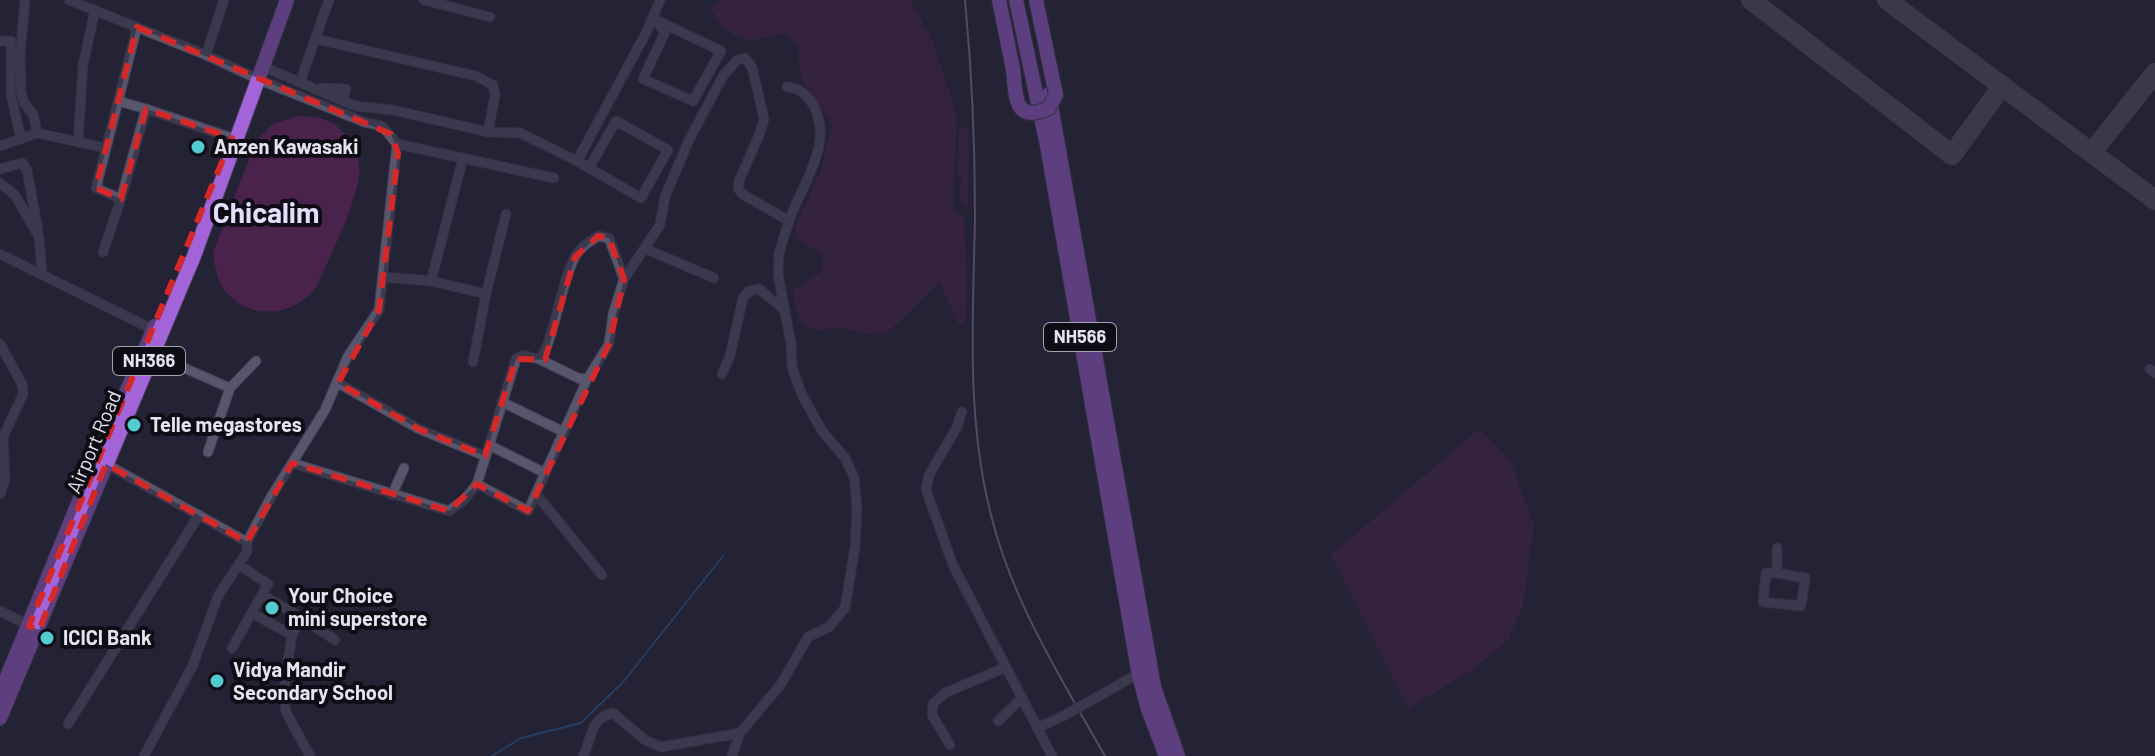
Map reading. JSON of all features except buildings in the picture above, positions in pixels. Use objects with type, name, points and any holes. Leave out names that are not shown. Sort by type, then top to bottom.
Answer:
[{"type":"highway","name":"Airport Road","points":[[0,694],[34,628],[106,464],[154,330],[172,293],[259,75],[278,0]]},
{"type":"highway","name":"Airport Road","points":[[0,718],[148,352],[194,256],[287,0]]},
{"type":"highway","points":[[999,0],[1009,39],[1017,102],[1021,109],[1030,113],[1049,108],[1056,95],[1036,0]]},
{"type":"highway","name":"NH566","points":[[1016,0],[1047,145],[1139,675],[1166,756]]},
{"type":"highway","name":"NH566","points":[[1030,0],[1150,662],[1161,711],[1178,756]]},
{"type":"street","points":[[25,0],[20,55],[21,92],[24,103],[33,114],[37,133]]},
{"type":"street","points":[[69,0],[259,75],[364,122],[382,126],[397,144],[554,178]]},
{"type":"street","points":[[206,55],[224,0]]},
{"type":"street","points":[[300,82],[329,0]]},
{"type":"street","points":[[424,0],[490,17]]},
{"type":"street","points":[[577,161],[654,19],[660,0]]},
{"type":"street","points":[[78,142],[83,65],[95,10]]},
{"type":"street","points":[[654,19],[721,51],[693,101],[643,79],[665,32],[654,19]]},
{"type":"street","points":[[121,199],[96,188],[137,27]]},
{"type":"street","points":[[316,39],[476,76],[493,85],[495,95],[488,132]]},
{"type":"street","points":[[0,41],[11,41],[11,95],[21,139]]},
{"type":"street","points":[[477,484],[528,511],[588,378],[609,344],[613,314],[624,279],[660,225],[665,197],[702,114],[723,76],[737,60],[745,58],[752,67],[764,119],[738,188],[742,194],[789,221]]},
{"type":"street","points":[[259,75],[300,82],[314,88],[346,89],[343,101],[355,106],[393,110],[488,132],[520,133],[641,198],[668,150],[616,121],[589,168]]},
{"type":"street","points":[[732,756],[740,733],[781,684],[808,637],[829,627],[845,608],[855,547],[857,509],[854,477],[845,458],[822,431],[802,395],[792,367],[778,274],[779,253],[789,221],[817,158],[819,127],[814,107],[807,97],[795,87],[787,87]]},
{"type":"street","points":[[118,101],[232,138]]},
{"type":"street","points":[[103,252],[146,109]]},
{"type":"street","points":[[0,146],[37,133],[106,148]]},
{"type":"street","points":[[145,756],[193,665],[218,596],[247,552],[247,542],[338,383],[348,356],[379,310],[397,144]]},
{"type":"street","points":[[431,281],[463,158]]},
{"type":"street","points":[[0,169],[22,163],[27,170],[42,274]]},
{"type":"street","points":[[0,183],[15,195],[39,237]]},
{"type":"street","points":[[473,362],[506,214]]},
{"type":"street","points":[[539,359],[547,350],[561,290],[581,248],[598,236],[609,238],[624,279]]},
{"type":"street","points":[[646,249],[714,278]]},
{"type":"street","points":[[0,254],[154,330]]},
{"type":"street","points":[[384,277],[431,281],[486,294]]},
{"type":"street","points":[[722,374],[730,356],[743,298],[749,291],[759,289],[785,310]]},
{"type":"street","points":[[0,344],[22,384],[23,394],[3,437],[5,480],[0,494]]},
{"type":"street","points":[[148,352],[230,388]]},
{"type":"street","points":[[292,463],[449,511],[464,500],[477,484],[516,359],[523,355],[539,359],[580,379],[588,378]]},
{"type":"street","points":[[208,452],[230,388],[256,361]]},
{"type":"street","points":[[338,383],[419,429],[485,456]]},
{"type":"street","points":[[502,402],[564,432]]},
{"type":"street","points":[[962,412],[957,427],[929,475],[926,490],[953,565],[1052,756]]},
{"type":"street","points":[[489,445],[545,473]]},
{"type":"street","points":[[106,464],[247,542]]},
{"type":"street","points":[[392,495],[404,468]]},
{"type":"street","points":[[536,494],[602,575]]},
{"type":"street","points":[[68,724],[199,515]]},
{"type":"street","points":[[1777,548],[1777,573]]},
{"type":"street","points":[[232,648],[268,584],[239,565]]},
{"type":"street","points":[[1766,573],[1777,573],[1805,578],[1801,606],[1763,602],[1766,573]]},
{"type":"street","points":[[262,595],[335,640]]},
{"type":"street","points":[[0,611],[34,628]]},
{"type":"street","points":[[252,613],[292,635]]},
{"type":"street","points":[[302,618],[292,635],[283,694],[286,712],[310,756]]},
{"type":"street","points":[[1037,728],[1139,675],[1150,662]]},
{"type":"street","points":[[950,745],[932,715],[933,704],[945,693],[1006,667]]},
{"type":"street","points":[[998,721],[1022,698]]},
{"type":"street","points":[[583,756],[588,737],[596,724],[604,715],[613,713],[645,740],[661,747],[740,733]]},
{"type":"highlighted area","points":[[137,27],[391,134],[398,153],[379,310],[338,383],[419,429],[485,456],[516,359],[545,360],[575,257],[598,236],[609,238],[624,279],[609,344],[528,511],[477,484],[449,511],[292,463],[247,542],[106,464],[39,630],[29,626],[232,138],[146,109],[121,199],[96,188]]},
{"type":"shaded area","points":[[722,0],[910,0],[931,37],[957,115],[953,207],[964,217],[965,324],[959,325],[940,282],[889,331],[870,334],[839,327],[818,330],[808,328],[798,317],[792,290],[821,272],[823,256],[796,237],[795,227],[821,170],[832,124],[801,78],[797,43],[781,33],[753,41],[721,27],[711,8]]},
{"type":"shaded area","points":[[297,116],[325,120],[341,130],[356,152],[359,164],[356,192],[317,286],[297,304],[271,312],[258,311],[234,300],[224,289],[213,253],[256,141],[273,124]]},
{"type":"shaded area","points":[[966,126],[969,129],[968,209],[960,200],[961,178],[958,172],[959,131]]},
{"type":"shaded area","points":[[1479,429],[1510,460],[1534,525],[1523,606],[1507,641],[1473,669],[1408,709],[1331,555]]},
{"type":"waterway","points":[[492,756],[521,738],[581,723],[623,682],[723,556]]},
{"type":"taxiway","points":[[1751,0],[1952,155],[2002,86]]},
{"type":"taxiway","points":[[1887,0],[2155,200]]},
{"type":"taxiway","points":[[2092,152],[2155,73]]},
{"type":"railway","points":[[965,0],[974,163],[974,405],[983,478],[1000,547],[1025,609],[1105,756]]},
{"type":"place","name":"Anzen Kawasaki","points":[[198,147]]},
{"type":"place","name":"Telle megastores","points":[[134,425]]},
{"type":"place","name":"Your Choice mini superstore","points":[[272,608]]},
{"type":"place","name":"ICICI Bank","points":[[47,638]]},
{"type":"place","name":"Vidya Mandir Secondary School","points":[[217,681]]},
{"type":"district","name":"Chicalim","points":[[266,213]]}]
